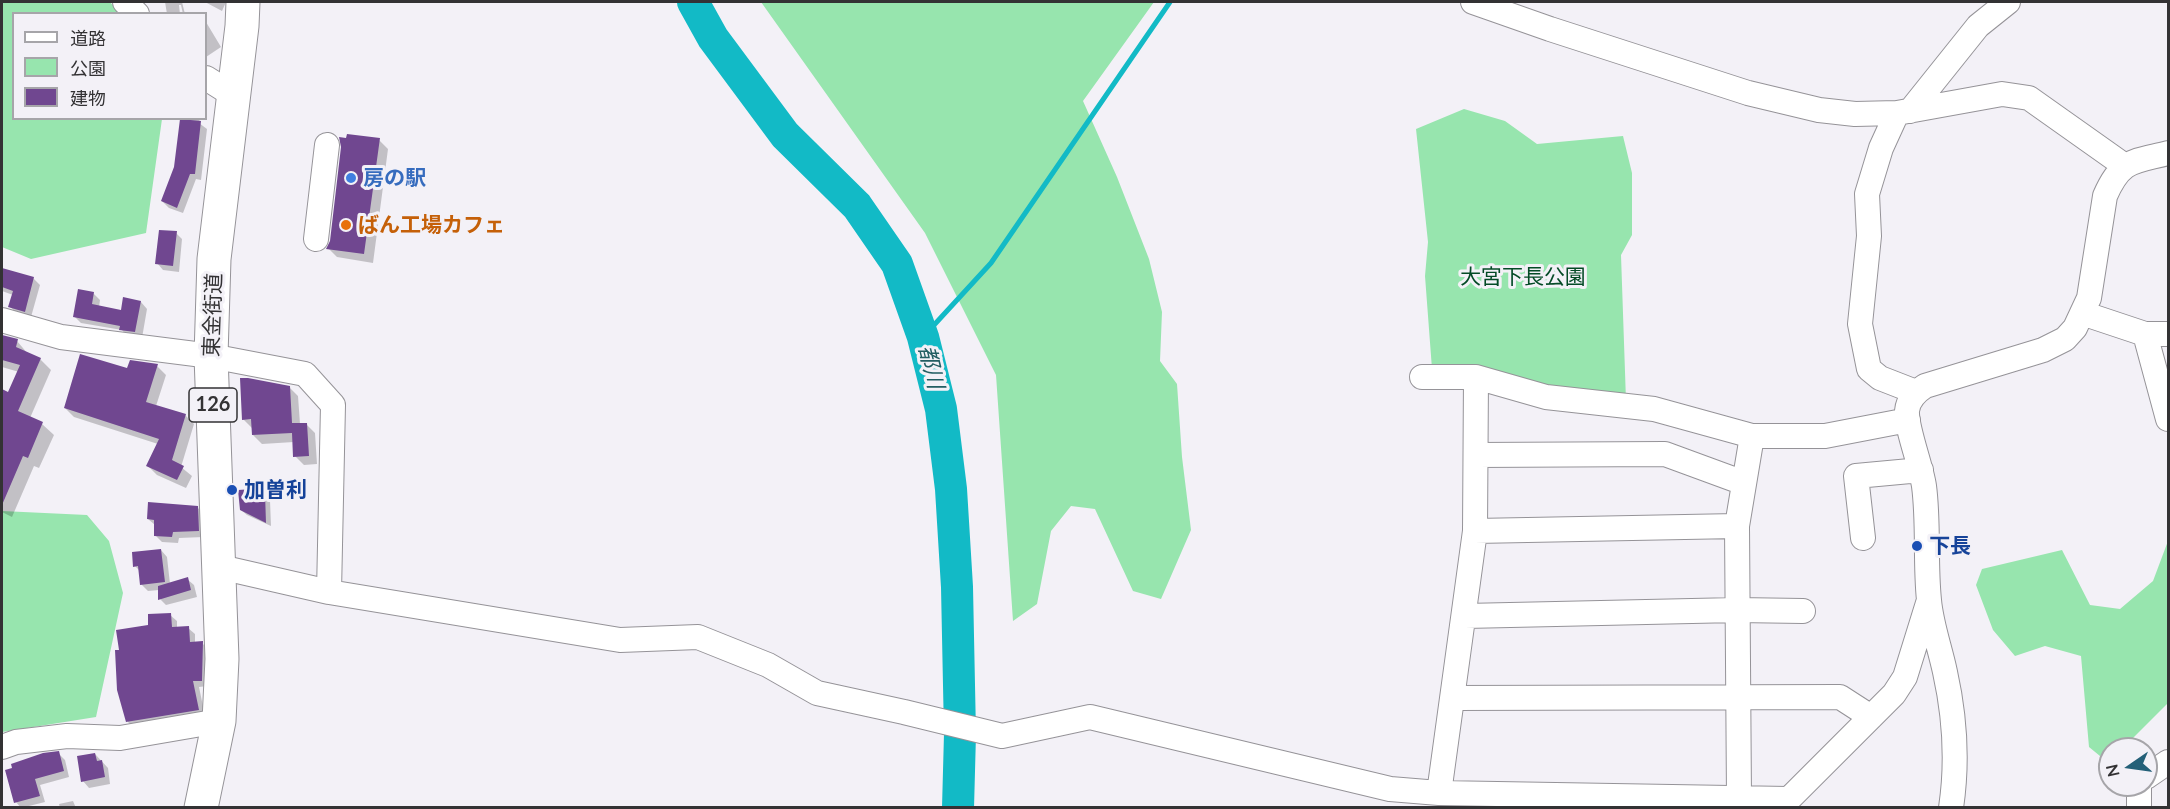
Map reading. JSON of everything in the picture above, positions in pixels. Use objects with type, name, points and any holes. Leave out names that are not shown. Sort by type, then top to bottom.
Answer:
[{"type":"highway","name":"東金街道","points":[[201,807],[219,721],[222,659],[211,356],[214,259],[243,2]]},
{"type":"street","points":[[1473,2],[1748,93],[1819,110],[1855,114],[1903,112],[2002,94],[2029,98],[2125,166]]},
{"type":"street","points":[[1916,392],[1880,378],[1869,369],[1860,324],[1869,236],[1867,194],[1881,148],[1903,112],[1978,26],[2008,2]]},
{"type":"street","points":[[207,79],[233,95]]},
{"type":"street","points":[[316,239],[327,145]]},
{"type":"street","points":[[1958,805],[1954,715],[1929,601],[1928,514],[1921,470],[1907,410],[1916,392],[1936,381],[2043,350],[2065,339],[2075,328],[2089,298],[2105,196],[2111,182],[2125,166],[2136,160],[2169,153]]},
{"type":"street","points":[[2082,314],[2157,334],[2169,418]]},
{"type":"street","points":[[2,320],[61,337],[211,356],[305,374],[333,405],[329,592]]},
{"type":"street","points":[[1422,377],[1476,377],[1546,397],[1654,409],[1752,436],[1825,436],[1908,420]]},
{"type":"street","points":[[1439,793],[1475,531],[1476,377]]},
{"type":"street","points":[[1739,798],[1737,526],[1752,436]]},
{"type":"street","points":[[1476,455],[1665,454],[1744,483]]},
{"type":"street","points":[[1863,538],[1856,476],[1921,470]]},
{"type":"street","points":[[1475,531],[1737,526]]},
{"type":"street","points":[[219,567],[329,592],[620,640],[698,637],[768,665],[817,693],[1002,736],[1090,717],[1403,798],[1439,793],[1739,798],[1784,803],[1894,694],[1905,677],[1929,601]]},
{"type":"street","points":[[1465,616],[1737,610],[1803,611]]},
{"type":"street","points":[[1452,698],[1840,697],[1871,717]]},
{"type":"street","points":[[2,747],[16,742],[67,736],[120,738],[219,721]]},
{"type":"green space","points":[[2,2],[110,2],[119,12],[12,12],[12,120],[162,120],[146,233],[31,259],[2,247]]},
{"type":"green space","points":[[761,2],[1154,2],[1083,101],[1117,177],[1149,259],[1162,312],[1160,361],[1177,384],[1182,457],[1191,530],[1161,599],[1133,591],[1095,509],[1071,506],[1051,531],[1037,604],[1013,621],[996,375],[925,233]]},
{"type":"green space","name":"大宮下長公園","points":[[1464,109],[1505,121],[1537,144],[1623,136],[1632,173],[1632,235],[1621,255],[1626,401],[1432,369],[1425,276],[1428,242],[1416,129]]},
{"type":"green space","points":[[2,511],[87,515],[109,541],[123,593],[96,717],[2,732]]},
{"type":"green space","points":[[2168,541],[2168,703],[2134,737],[2098,737],[2098,754],[2089,747],[2081,656],[2045,646],[2015,656],[1993,630],[1976,585],[1982,569],[2062,550],[2090,605],[2120,609],[2153,581]]},
{"type":"building","points":[[180,120],[201,121],[195,174],[190,174],[177,208],[161,201],[174,167]]},
{"type":"building","points":[[347,134],[380,138],[364,254],[326,249],[330,241],[341,147],[339,137],[346,138]]},
{"type":"building","points":[[159,230],[177,231],[173,266],[155,264]]},
{"type":"building","points":[[2,268],[34,277],[25,312],[8,307],[13,291],[2,287]]},
{"type":"building","points":[[78,289],[94,292],[92,304],[121,310],[123,297],[141,301],[135,332],[119,330],[120,326],[73,317]]},
{"type":"building","points":[[2,335],[18,339],[16,347],[41,358],[18,411],[43,422],[28,458],[23,456],[2,505],[2,389],[8,392],[20,365],[2,360]]},
{"type":"building","points":[[80,354],[127,368],[130,360],[158,364],[146,402],[186,414],[172,460],[184,466],[177,480],[146,466],[159,439],[64,408]]},
{"type":"building","points":[[240,378],[290,386],[292,423],[307,423],[309,456],[293,457],[292,433],[252,435],[251,419],[242,420]]},
{"type":"building","points":[[253,489],[265,493],[266,523],[240,510],[238,490]]},
{"type":"building","points":[[148,502],[198,506],[199,531],[173,532],[172,537],[154,536],[154,520],[147,519]]},
{"type":"building","points":[[161,549],[165,582],[140,585],[138,566],[133,567],[132,552]]},
{"type":"building","points":[[188,577],[191,590],[158,600],[158,586]]},
{"type":"building","points":[[171,613],[172,627],[189,626],[190,642],[203,641],[202,681],[193,681],[199,710],[126,722],[117,690],[115,650],[119,650],[116,630],[148,625],[148,614]]},
{"type":"building","points":[[59,751],[64,771],[35,779],[40,796],[14,803],[5,770],[12,768],[11,764],[43,753]]},
{"type":"building","points":[[95,753],[97,761],[102,760],[105,777],[81,782],[77,756]]},
{"type":"waterway","name":"都川","points":[[693,2],[713,38],[785,135],[857,206],[897,264],[923,337],[941,409],[951,489],[957,587],[960,734],[958,808]]},
{"type":"waterway","points":[[923,337],[991,263],[1170,2]]},
{"type":"place","name":"房の駅","points":[[351,178]]},
{"type":"place","name":"ばん工場カフェ","points":[[346,225]]},
{"type":"place","name":"加曽利","points":[[232,490]]},
{"type":"place","name":"下長","points":[[1917,546]]}]
